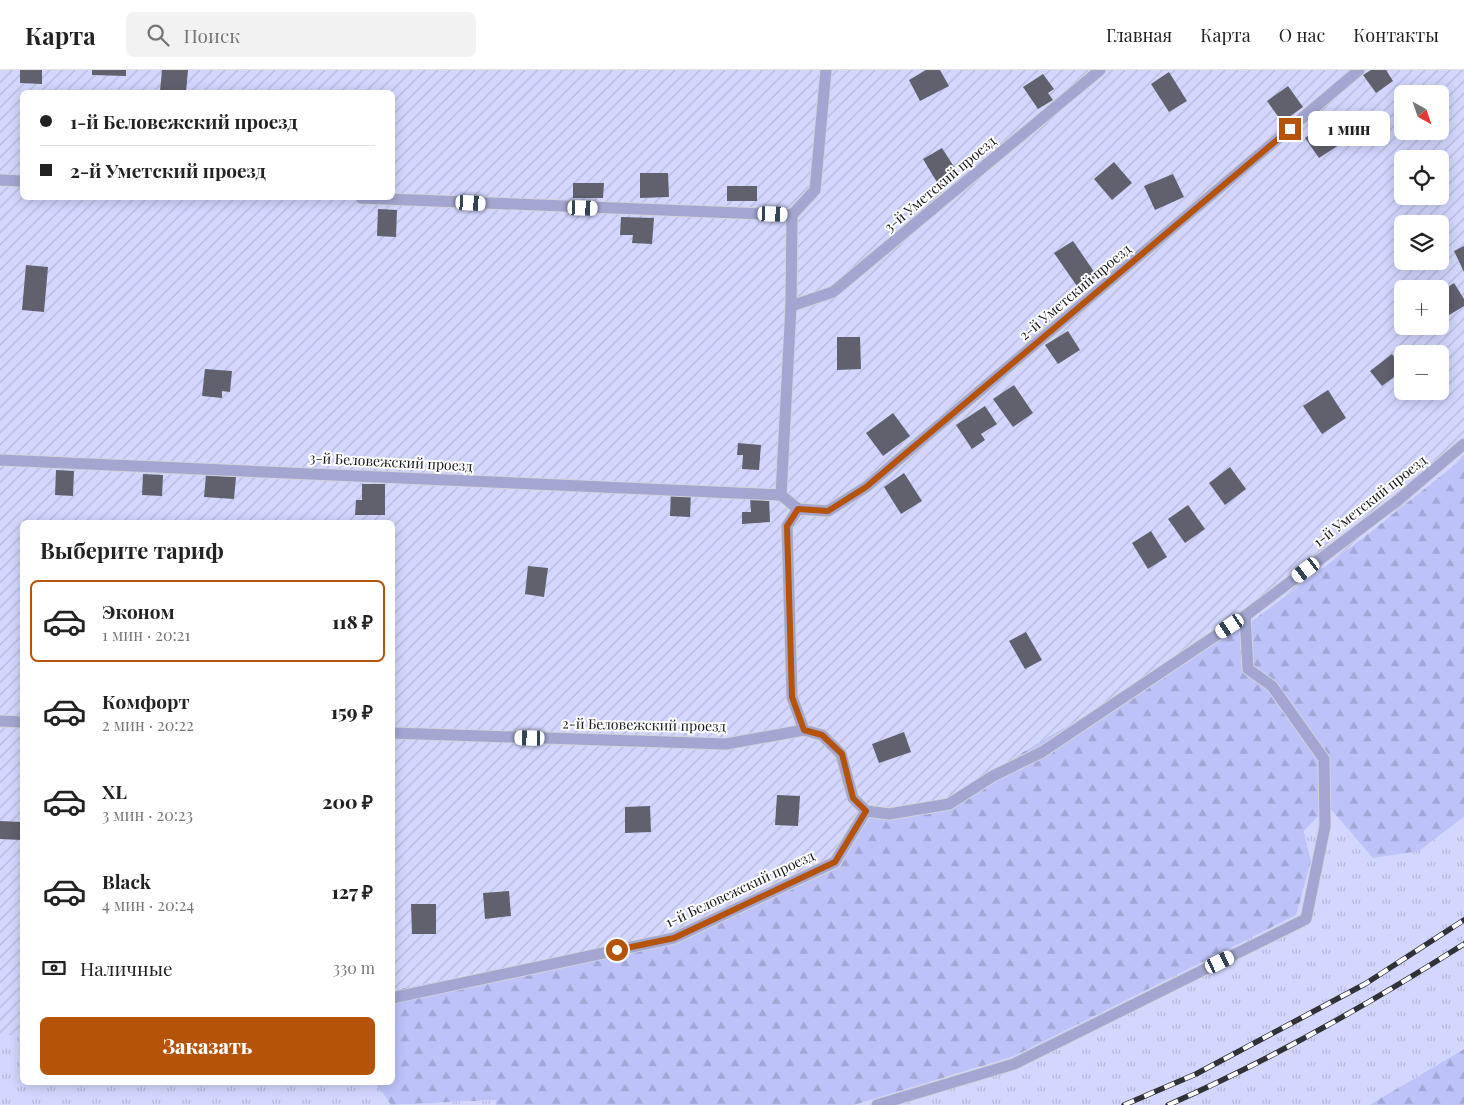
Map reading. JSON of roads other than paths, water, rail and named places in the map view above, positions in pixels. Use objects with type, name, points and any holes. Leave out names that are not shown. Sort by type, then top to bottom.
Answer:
[{"type":"lane","points":[[826,70],[815,190],[792,215],[791,306],[781,495],[798,509],[787,526],[792,697],[804,730],[822,735],[842,754],[853,798],[866,811]]},
{"type":"lane","name":"3-й Уметский проезд","points":[[791,306],[833,292],[1100,70]]},
{"type":"lane","name":"2-й Уметский проезд","points":[[798,509],[828,511],[866,487],[1359,70]]},
{"type":"lane","points":[[0,180],[20,181]]},
{"type":"lane","points":[[395,199],[792,215]]},
{"type":"lane","name":"1-й Уметский проезд","points":[[866,811],[890,814],[949,804],[994,776],[1042,752],[1245,616],[1397,501],[1464,444]]},
{"type":"lane","name":"3-й Беловежский проезд","points":[[0,460],[781,495]]},
{"type":"lane","points":[[877,1105],[1014,1064],[1306,920],[1325,826],[1324,759],[1272,686],[1248,669],[1245,616]]},
{"type":"lane","points":[[0,721],[20,722]]},
{"type":"lane","name":"2-й Беловежский проезд","points":[[395,733],[726,744],[804,730]]},
{"type":"lane","name":"1-й Беловежский проезд","points":[[395,997],[674,938],[835,862],[866,811]]},
{"type":"railway","points":[[1124,1105],[1196,1074],[1365,984],[1464,920]]},
{"type":"railway","points":[[1168,1105],[1206,1088],[1319,1030],[1464,944]]}]
